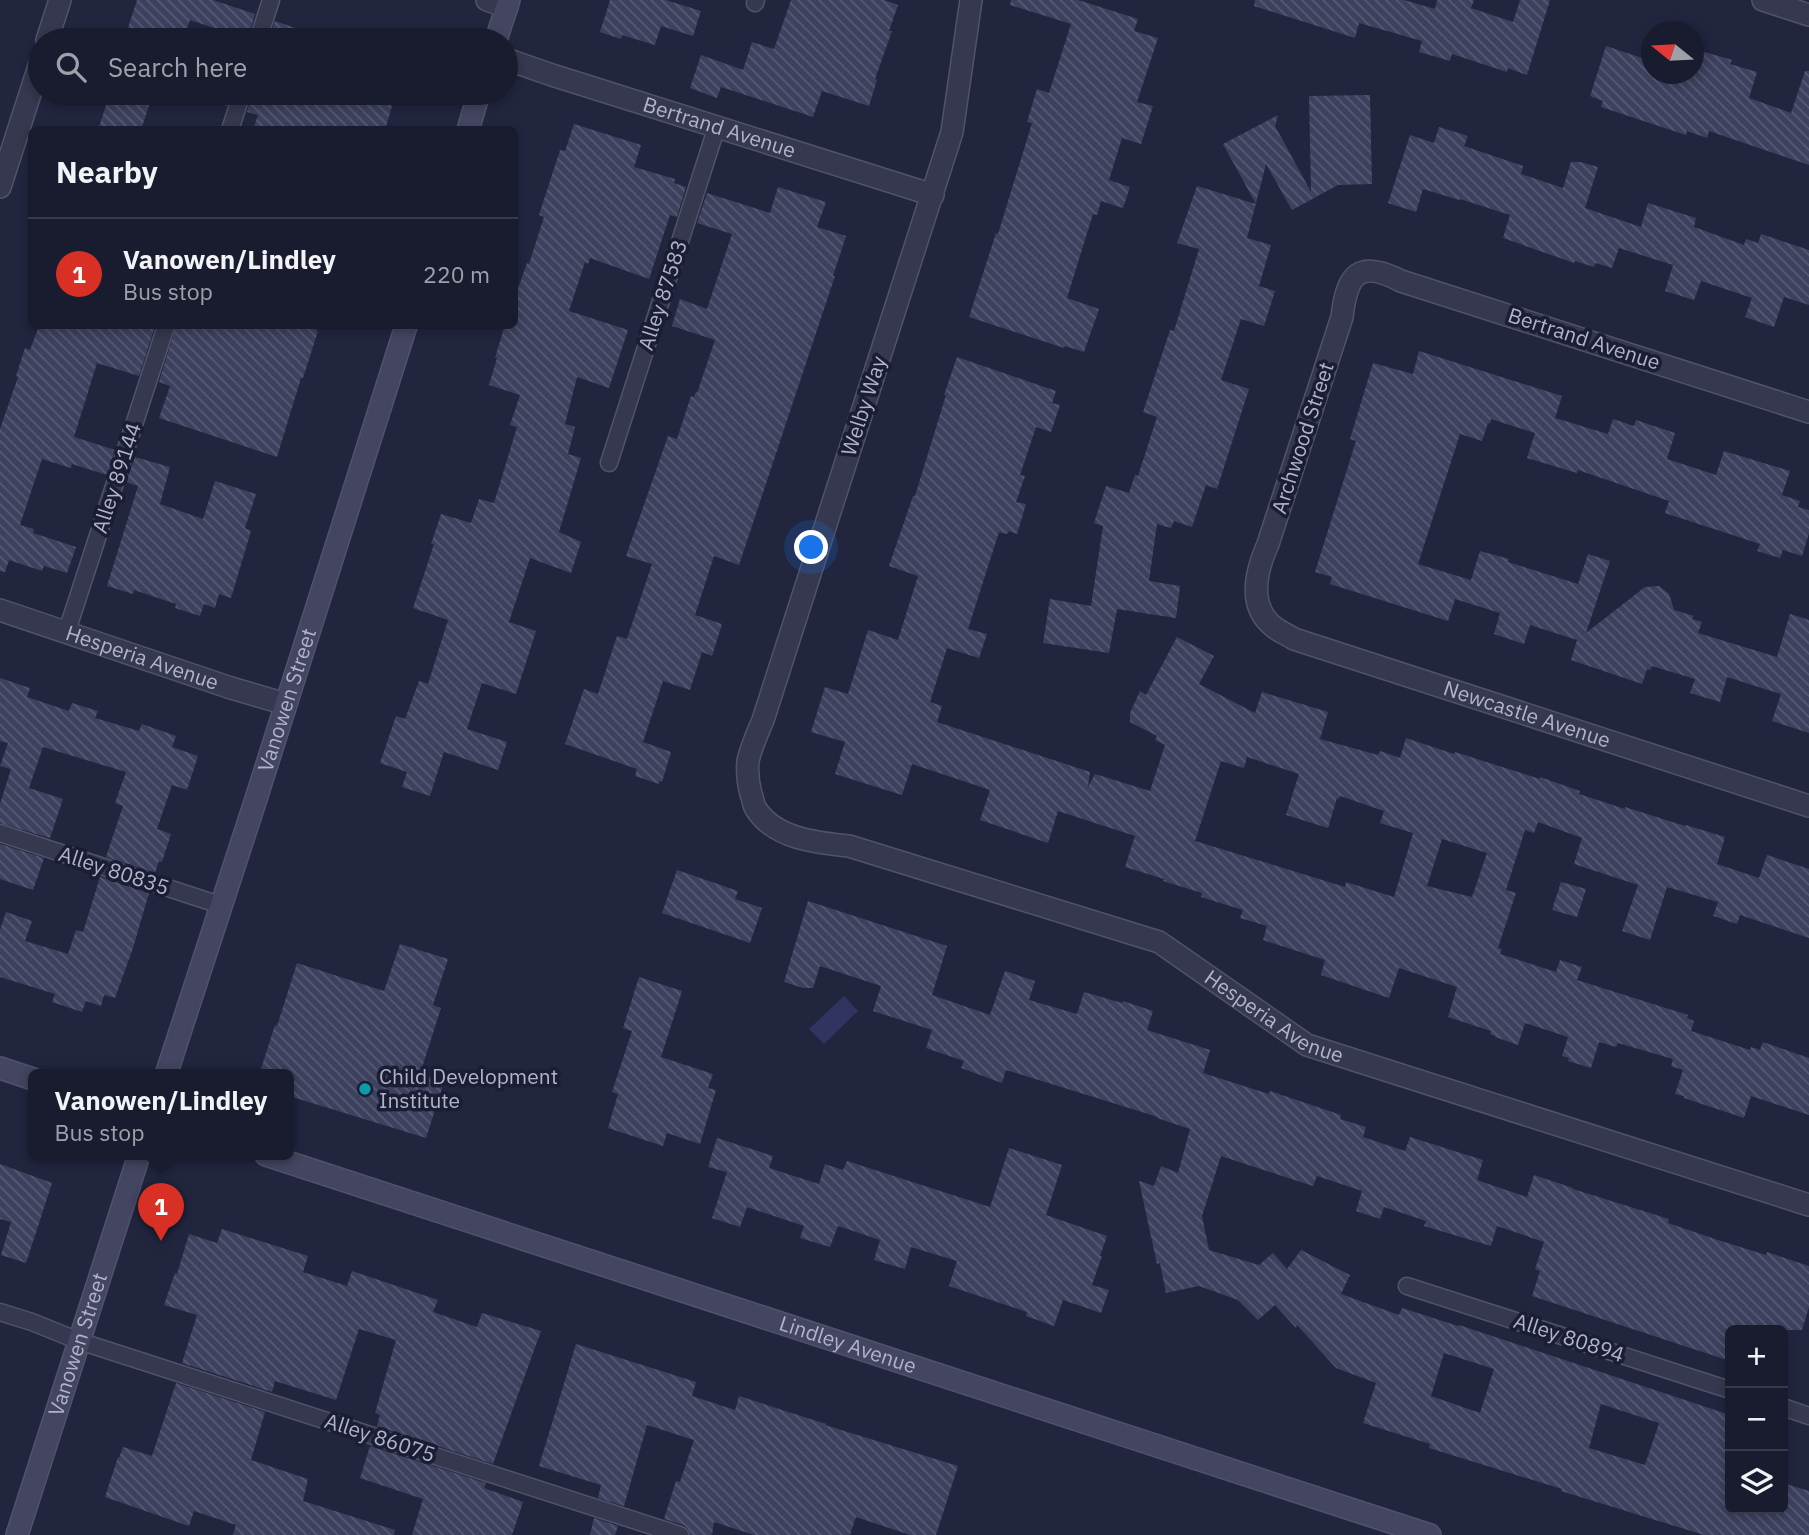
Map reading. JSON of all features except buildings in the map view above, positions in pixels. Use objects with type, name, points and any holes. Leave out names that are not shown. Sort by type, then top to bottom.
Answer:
[{"type":"main road","points":[[498,28],[501,2]]},
{"type":"main road","points":[[469,126],[475,105]]},
{"type":"main road","name":"Vanowen Street","points":[[168,1069],[405,329]]},
{"type":"main road","points":[[0,1068],[28,1077]]},
{"type":"main road","name":"Vanowen Street","points":[[17,1535],[137,1160]]},
{"type":"main road","name":"Lindley Avenue","points":[[281,1160],[1430,1535]]},
{"type":"street","points":[[51,28],[61,0]]},
{"type":"street","name":"Welby Way","points":[[755,808],[748,784],[748,763],[752,746],[763,720],[933,195],[951,132],[971,0]]},
{"type":"street","points":[[1763,0],[1809,15]]},
{"type":"street","name":"Bertrand Avenue","points":[[518,63],[933,195]]},
{"type":"street","points":[[0,187],[28,100]]},
{"type":"street","name":"Bertrand Avenue","points":[[1358,272],[1380,272],[1809,412]]},
{"type":"street","name":"Archwood Street","points":[[1258,606],[1256,587],[1261,563],[1342,317],[1350,281],[1358,272]]},
{"type":"street","name":"Newcastle Avenue","points":[[1258,606],[1274,627],[1294,639],[1809,806]]},
{"type":"street","name":"Hesperia Avenue","points":[[0,610],[286,704]]},
{"type":"street","name":"Hesperia Avenue","points":[[755,808],[772,826],[796,837],[849,846],[1159,942],[1307,1045],[1809,1205]]},
{"type":"lane","points":[[262,28],[271,0]]},
{"type":"lane","points":[[231,126],[238,105]]},
{"type":"lane","name":"Alley 87583","points":[[609,463],[717,126]]},
{"type":"lane","name":"Alley 89144","points":[[67,631],[165,329]]},
{"type":"lane","name":"Alley 80835","points":[[4,835],[220,905]]},
{"type":"lane","name":"Alley 80894","points":[[1408,1286],[1725,1388]]},
{"type":"lane","name":"Alley 86075","points":[[0,1312],[79,1341],[680,1535]]},
{"type":"lane","points":[[1788,1409],[1809,1416]]},
{"type":"water","points":[[844,996],[858,1011],[824,1044],[809,1029]]},
{"type":"place","name":"Child Development Institute","points":[[365,1089]]},
{"type":"place","name":"Vanowen/Lindley","points":[[161,1241]]}]
